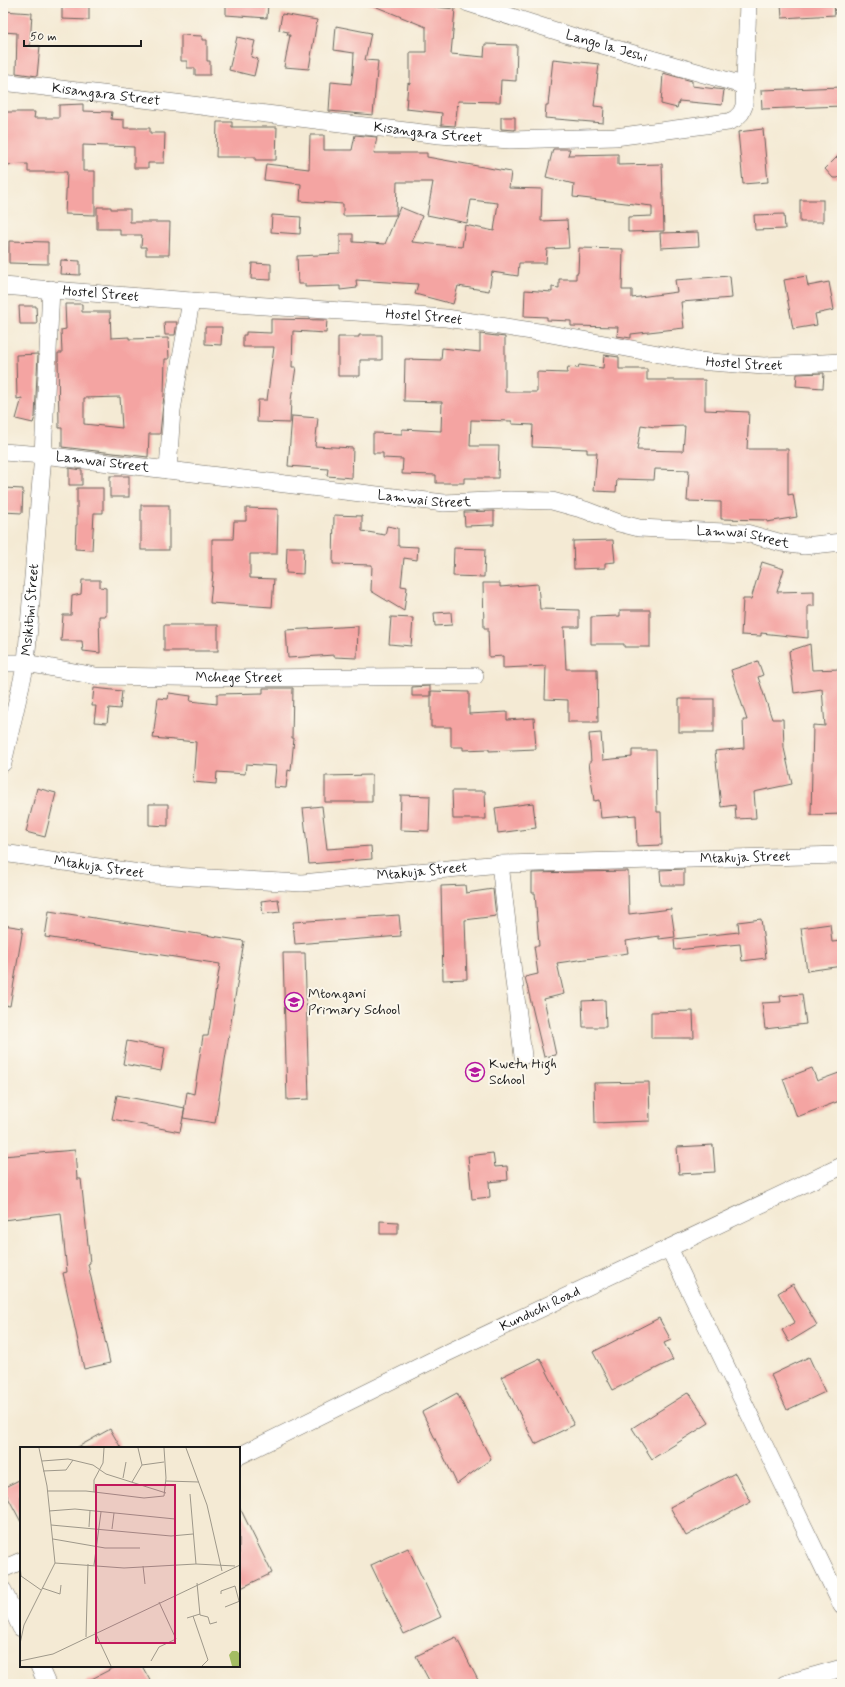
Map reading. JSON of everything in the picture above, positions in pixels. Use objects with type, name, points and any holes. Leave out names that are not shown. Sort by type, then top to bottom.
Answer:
[{"type":"street","name":"Lango la Jeshi","points":[[468,3],[578,38],[746,86]]},
{"type":"street","name":"Kisangara Street","points":[[3,82],[431,134],[510,140],[615,137],[728,122],[741,113],[744,106],[746,86],[748,3]]},
{"type":"street","name":"Hostel Street","points":[[3,286],[191,301],[446,318],[545,333],[697,361],[764,366],[842,362]]},
{"type":"street","name":"Msikitini Street","points":[[3,763],[26,663],[43,455],[51,289]]},
{"type":"street","points":[[168,470],[172,410],[191,301]]},
{"type":"street","name":"Lamwai Street","points":[[3,452],[43,455],[444,503],[510,500],[552,501],[639,528],[746,533],[782,543],[804,546],[842,542]]},
{"type":"street","name":"Mchege Street","points":[[3,663],[26,663],[96,676],[241,678],[475,676]]},
{"type":"street","name":"Mtakuja Street","points":[[3,854],[153,875],[302,883],[500,864],[842,855]]},
{"type":"street","points":[[500,864],[523,1056]]},
{"type":"street","name":"Kunduchi Road","points":[[240,1456],[447,1353],[842,1166]]},
{"type":"street","points":[[669,1248],[842,1606]]},
{"type":"street","points":[[3,1569],[20,1561]]},
{"type":"street","points":[[3,1590],[20,1626]]},
{"type":"street","points":[[40,1667],[48,1684]]},
{"type":"street","points":[[785,1684],[842,1668]]},
{"type":"building","points":[[65,3],[89,4],[89,20],[62,19],[62,7],[65,7]]},
{"type":"building","points":[[226,3],[268,3],[267,18],[226,15]]},
{"type":"building","points":[[367,3],[425,3],[435,7],[455,9],[451,54],[484,57],[485,44],[517,45],[516,81],[501,80],[500,102],[458,101],[455,126],[441,125],[442,113],[406,109],[408,83],[410,84],[410,52],[426,52],[426,27]]},
{"type":"building","points":[[781,3],[834,3],[835,15],[782,18]]},
{"type":"building","points":[[3,11],[32,13],[30,46],[40,46],[37,76],[16,73],[17,33],[3,32]]},
{"type":"building","points":[[282,14],[317,20],[309,69],[284,67],[290,35],[287,35],[288,32],[279,30]]},
{"type":"building","points":[[336,26],[371,33],[365,60],[378,61],[373,115],[329,111],[331,82],[351,84],[353,71],[354,53],[334,50]]},
{"type":"building","points":[[181,35],[202,36],[202,40],[207,40],[207,61],[210,61],[210,75],[195,75],[195,68],[187,68],[187,61],[181,61]]},
{"type":"building","points":[[237,37],[255,41],[251,57],[258,59],[254,76],[229,70]]},
{"type":"building","points":[[553,59],[599,64],[594,106],[604,107],[603,123],[545,118],[546,105],[548,105]]},
{"type":"building","points":[[663,73],[692,81],[692,86],[724,90],[722,105],[679,101],[677,108],[661,104]]},
{"type":"building","points":[[842,87],[842,106],[762,109],[761,90]]},
{"type":"building","points":[[83,104],[83,111],[112,112],[111,119],[124,120],[124,128],[150,128],[150,133],[165,133],[164,163],[148,163],[148,168],[134,168],[134,147],[83,145],[83,171],[95,171],[95,215],[65,214],[67,172],[28,172],[28,164],[3,165],[3,112],[35,112],[34,118],[59,118],[59,105]]},
{"type":"building","points":[[501,117],[515,117],[515,130],[501,129]]},
{"type":"building","points":[[217,122],[232,122],[232,127],[277,127],[276,160],[255,160],[255,157],[216,157]]},
{"type":"building","points":[[763,129],[768,182],[743,184],[738,132]]},
{"type":"building","points":[[310,135],[324,135],[324,150],[352,150],[355,135],[377,137],[374,153],[427,153],[427,157],[511,172],[509,188],[542,189],[541,221],[567,220],[569,248],[547,249],[546,263],[519,263],[518,276],[492,272],[489,291],[458,286],[453,304],[415,294],[418,284],[356,280],[357,288],[340,290],[340,286],[305,287],[305,284],[298,284],[297,256],[340,254],[340,234],[353,234],[353,242],[385,244],[400,207],[422,216],[412,242],[462,247],[465,225],[494,231],[498,203],[471,200],[467,223],[427,215],[433,182],[397,182],[396,215],[343,216],[343,204],[300,201],[301,184],[264,180],[266,164],[309,169]]},
{"type":"building","points":[[553,149],[570,149],[568,155],[618,154],[618,165],[662,164],[664,231],[628,232],[628,217],[652,216],[652,206],[573,197],[574,184],[546,177]]},
{"type":"building","points":[[842,152],[842,174],[838,178],[833,178],[825,169]]},
{"type":"building","points":[[800,200],[823,200],[823,222],[800,222]]},
{"type":"building","points":[[97,207],[130,209],[130,222],[170,222],[169,255],[146,255],[146,247],[141,247],[142,235],[120,235],[120,229],[97,229]]},
{"type":"building","points":[[784,214],[785,229],[755,230],[754,215]]},
{"type":"building","points":[[272,215],[301,217],[300,234],[271,232]]},
{"type":"building","points":[[698,232],[699,246],[661,248],[660,233]]},
{"type":"building","points":[[9,241],[48,242],[48,264],[9,263]]},
{"type":"building","points":[[579,248],[623,249],[622,290],[632,290],[632,298],[677,292],[675,280],[730,276],[732,298],[681,302],[684,328],[631,334],[631,338],[617,336],[618,327],[571,326],[571,321],[547,320],[547,317],[524,316],[525,290],[552,292],[552,287],[559,288],[559,279],[576,279],[576,273],[578,273]]},
{"type":"building","points":[[61,260],[80,261],[80,275],[60,274]]},
{"type":"building","points":[[252,263],[271,264],[271,280],[251,279]]},
{"type":"building","points":[[806,276],[808,286],[829,282],[834,310],[815,314],[817,325],[793,329],[784,280]]},
{"type":"building","points":[[65,304],[82,304],[82,312],[110,312],[111,338],[168,338],[169,359],[165,359],[164,395],[160,434],[149,434],[148,457],[62,447],[62,428],[59,428],[58,353],[62,353],[61,330],[66,329]],"holes":[[[120,397],[122,428],[84,424],[84,398]]]},
{"type":"building","points":[[19,306],[36,306],[37,324],[20,324]]},
{"type":"building","points":[[271,319],[327,320],[326,333],[293,331],[292,367],[296,367],[291,400],[290,423],[257,422],[258,400],[267,400],[274,347],[243,347],[243,335],[246,335],[246,332],[271,333]]},
{"type":"building","points":[[164,322],[177,322],[175,335],[165,335]]},
{"type":"building","points":[[205,327],[222,327],[221,345],[205,344]]},
{"type":"building","points":[[480,334],[505,337],[505,392],[537,392],[537,372],[567,373],[568,367],[578,368],[579,365],[603,368],[604,355],[619,357],[619,369],[647,369],[647,380],[705,380],[705,410],[749,412],[747,449],[788,449],[788,495],[793,494],[797,517],[767,522],[767,520],[721,519],[721,502],[687,501],[689,470],[655,469],[654,480],[617,479],[616,492],[594,491],[597,453],[587,453],[587,449],[532,447],[533,425],[512,424],[512,421],[471,420],[470,446],[499,446],[498,478],[464,478],[464,483],[436,483],[436,475],[402,474],[403,459],[383,458],[383,453],[373,453],[373,433],[402,434],[402,429],[441,431],[442,402],[404,401],[405,359],[441,360],[442,348],[480,352]],"holes":[[[641,425],[655,427],[685,426],[683,451],[637,450]]]},
{"type":"building","points":[[359,335],[382,335],[382,360],[360,360],[360,376],[338,376],[338,337],[359,337]]},
{"type":"building","points":[[38,354],[35,417],[33,423],[16,419],[22,398],[17,399],[16,355]]},
{"type":"building","points":[[824,373],[823,388],[796,386],[797,374]]},
{"type":"building","points":[[292,416],[318,418],[315,446],[353,448],[352,478],[327,476],[328,469],[288,466]]},
{"type":"building","points":[[69,468],[82,470],[82,485],[69,485]]},
{"type":"building","points":[[110,476],[129,476],[129,497],[110,497]]},
{"type":"building","points":[[3,488],[23,489],[22,513],[3,512]]},
{"type":"building","points":[[77,488],[103,488],[103,513],[94,513],[92,550],[75,549],[77,525]]},
{"type":"building","points":[[141,505],[169,505],[169,550],[141,550]]},
{"type":"building","points":[[246,508],[278,509],[277,554],[250,554],[250,578],[274,579],[272,607],[210,603],[213,572],[212,539],[233,539],[234,521],[246,521]]},
{"type":"building","points":[[494,511],[494,525],[465,526],[464,512]]},
{"type":"building","points":[[334,515],[362,516],[362,531],[385,535],[387,526],[398,528],[398,546],[418,547],[417,560],[404,558],[401,586],[407,587],[404,611],[371,591],[372,565],[333,564]]},
{"type":"building","points":[[613,540],[615,562],[605,563],[605,568],[574,569],[573,541]]},
{"type":"building","points":[[287,547],[304,547],[303,574],[286,573]]},
{"type":"building","points":[[454,548],[485,549],[484,577],[453,576]]},
{"type":"building","points":[[762,562],[784,569],[777,592],[814,591],[814,606],[808,606],[808,638],[761,633],[761,636],[741,635],[743,599],[751,599]]},
{"type":"building","points":[[82,580],[100,580],[100,587],[106,588],[106,616],[99,616],[100,653],[83,651],[82,641],[61,641],[63,615],[71,615],[72,596],[81,594]]},
{"type":"building","points":[[483,583],[500,583],[500,587],[538,584],[540,609],[579,610],[579,627],[564,627],[566,669],[597,669],[598,722],[568,722],[568,700],[545,699],[546,666],[503,668],[503,656],[489,657],[488,628],[484,628]]},
{"type":"building","points":[[620,610],[650,610],[650,647],[624,647],[624,644],[591,644],[591,617],[620,616]]},
{"type":"building","points":[[451,612],[452,625],[435,626],[434,613]]},
{"type":"building","points":[[391,617],[413,618],[411,646],[389,644]]},
{"type":"building","points":[[164,625],[218,625],[218,651],[164,651]]},
{"type":"building","points":[[358,626],[357,658],[334,657],[334,655],[288,658],[286,630]]},
{"type":"building","points":[[810,644],[812,670],[840,669],[842,692],[842,814],[811,815],[813,725],[825,726],[822,689],[794,693],[789,651]]},
{"type":"building","points":[[758,661],[763,675],[758,677],[772,719],[783,719],[784,748],[792,784],[754,792],[756,818],[736,819],[735,805],[721,807],[715,751],[744,748],[743,720],[747,720],[731,670]]},
{"type":"building","points":[[430,686],[430,696],[412,696],[412,687]]},
{"type":"building","points":[[94,688],[122,691],[120,709],[109,708],[107,723],[94,722],[96,706],[92,706]]},
{"type":"building","points":[[263,688],[293,688],[292,738],[294,738],[291,771],[288,770],[286,788],[274,787],[276,766],[246,764],[245,774],[217,772],[216,784],[193,782],[196,742],[153,738],[158,698],[168,699],[169,693],[191,696],[190,701],[217,704],[217,694],[263,693]]},
{"type":"building","points":[[431,691],[469,692],[469,714],[507,712],[507,720],[534,718],[536,749],[489,751],[489,749],[463,750],[463,747],[451,747],[451,727],[431,727]]},
{"type":"building","points":[[679,699],[714,699],[714,732],[679,732]]},
{"type":"building","points":[[601,733],[603,760],[632,757],[632,750],[656,750],[657,812],[661,812],[662,845],[637,846],[636,815],[601,818],[599,800],[594,801],[589,762],[591,762],[589,734]]},
{"type":"building","points":[[372,775],[372,802],[325,802],[325,776]]},
{"type":"building","points":[[37,788],[56,793],[45,837],[26,832]]},
{"type":"building","points":[[452,791],[485,791],[486,819],[453,819]]},
{"type":"building","points":[[401,795],[430,796],[429,831],[400,830]]},
{"type":"building","points":[[533,803],[536,828],[498,833],[495,808]]},
{"type":"building","points":[[149,804],[168,804],[168,826],[149,825]]},
{"type":"building","points":[[322,806],[327,849],[371,846],[372,859],[309,864],[303,808]]},
{"type":"building","points":[[684,869],[684,885],[661,885],[660,870]]},
{"type":"building","points":[[628,871],[629,914],[671,909],[675,937],[659,939],[659,936],[626,941],[628,953],[557,963],[564,994],[544,999],[556,1055],[544,1057],[525,977],[538,974],[534,946],[539,946],[535,893],[532,893],[532,873]]},
{"type":"building","points":[[465,885],[466,893],[493,889],[496,916],[465,920],[467,979],[443,980],[441,886]]},
{"type":"building","points":[[278,899],[280,912],[263,914],[261,901]]},
{"type":"building","points":[[49,911],[244,941],[215,1123],[183,1118],[187,1092],[194,1094],[203,1036],[208,1036],[220,964],[45,937]]},
{"type":"building","points":[[399,915],[401,936],[295,944],[293,922]]},
{"type":"building","points":[[761,919],[766,958],[742,961],[740,944],[675,950],[674,939],[739,932],[738,922]]},
{"type":"building","points":[[830,924],[832,942],[842,941],[842,966],[807,971],[801,928]]},
{"type":"building","points":[[3,925],[23,928],[10,1006],[3,1005]]},
{"type":"building","points":[[283,953],[305,953],[309,1099],[287,1100]]},
{"type":"building","points":[[802,994],[806,1024],[765,1029],[762,1003],[781,1002],[780,996]]},
{"type":"building","points":[[605,1000],[606,1027],[583,1027],[582,1001]]},
{"type":"building","points":[[693,1011],[694,1038],[651,1038],[651,1012]]},
{"type":"building","points":[[127,1041],[165,1048],[161,1071],[123,1064]]},
{"type":"building","points":[[812,1068],[817,1081],[839,1073],[842,1081],[842,1100],[797,1117],[783,1079]]},
{"type":"building","points":[[649,1082],[650,1121],[595,1123],[594,1083]]},
{"type":"building","points":[[117,1095],[185,1108],[180,1132],[112,1119]]},
{"type":"building","points":[[713,1145],[715,1172],[679,1174],[677,1147]]},
{"type":"building","points":[[75,1150],[77,1179],[81,1179],[90,1263],[88,1264],[110,1363],[84,1369],[63,1273],[67,1272],[61,1213],[3,1220],[3,1156]]},
{"type":"building","points":[[493,1153],[495,1167],[507,1166],[508,1180],[489,1182],[490,1197],[472,1199],[468,1156]]},
{"type":"building","points":[[380,1221],[398,1222],[398,1234],[380,1234]]},
{"type":"building","points":[[793,1284],[817,1325],[789,1342],[782,1330],[795,1322],[778,1293]]},
{"type":"building","points":[[659,1318],[671,1340],[664,1343],[673,1360],[613,1390],[593,1352]]},
{"type":"building","points":[[809,1357],[825,1392],[787,1410],[771,1375]]},
{"type":"building","points":[[540,1358],[574,1425],[535,1444],[501,1377]]},
{"type":"building","points":[[689,1392],[709,1423],[652,1459],[632,1428]]},
{"type":"building","points":[[457,1393],[491,1459],[457,1484],[422,1412]]},
{"type":"building","points":[[110,1429],[120,1447],[78,1447]]},
{"type":"building","points":[[735,1473],[751,1502],[686,1536],[670,1507]]},
{"type":"building","points":[[20,1480],[20,1520],[3,1488]]},
{"type":"building","points":[[240,1508],[272,1573],[240,1589]]},
{"type":"building","points":[[408,1548],[441,1617],[404,1634],[371,1565]]},
{"type":"building","points":[[456,1637],[480,1684],[431,1684],[416,1656]]},
{"type":"building","points":[[115,1667],[143,1667],[152,1684],[82,1684]]},
{"type":"place","name":"Mtongani Primary School","points":[[294,1002]]},
{"type":"place","name":"Kwetu High School","points":[[475,1072]]}]
